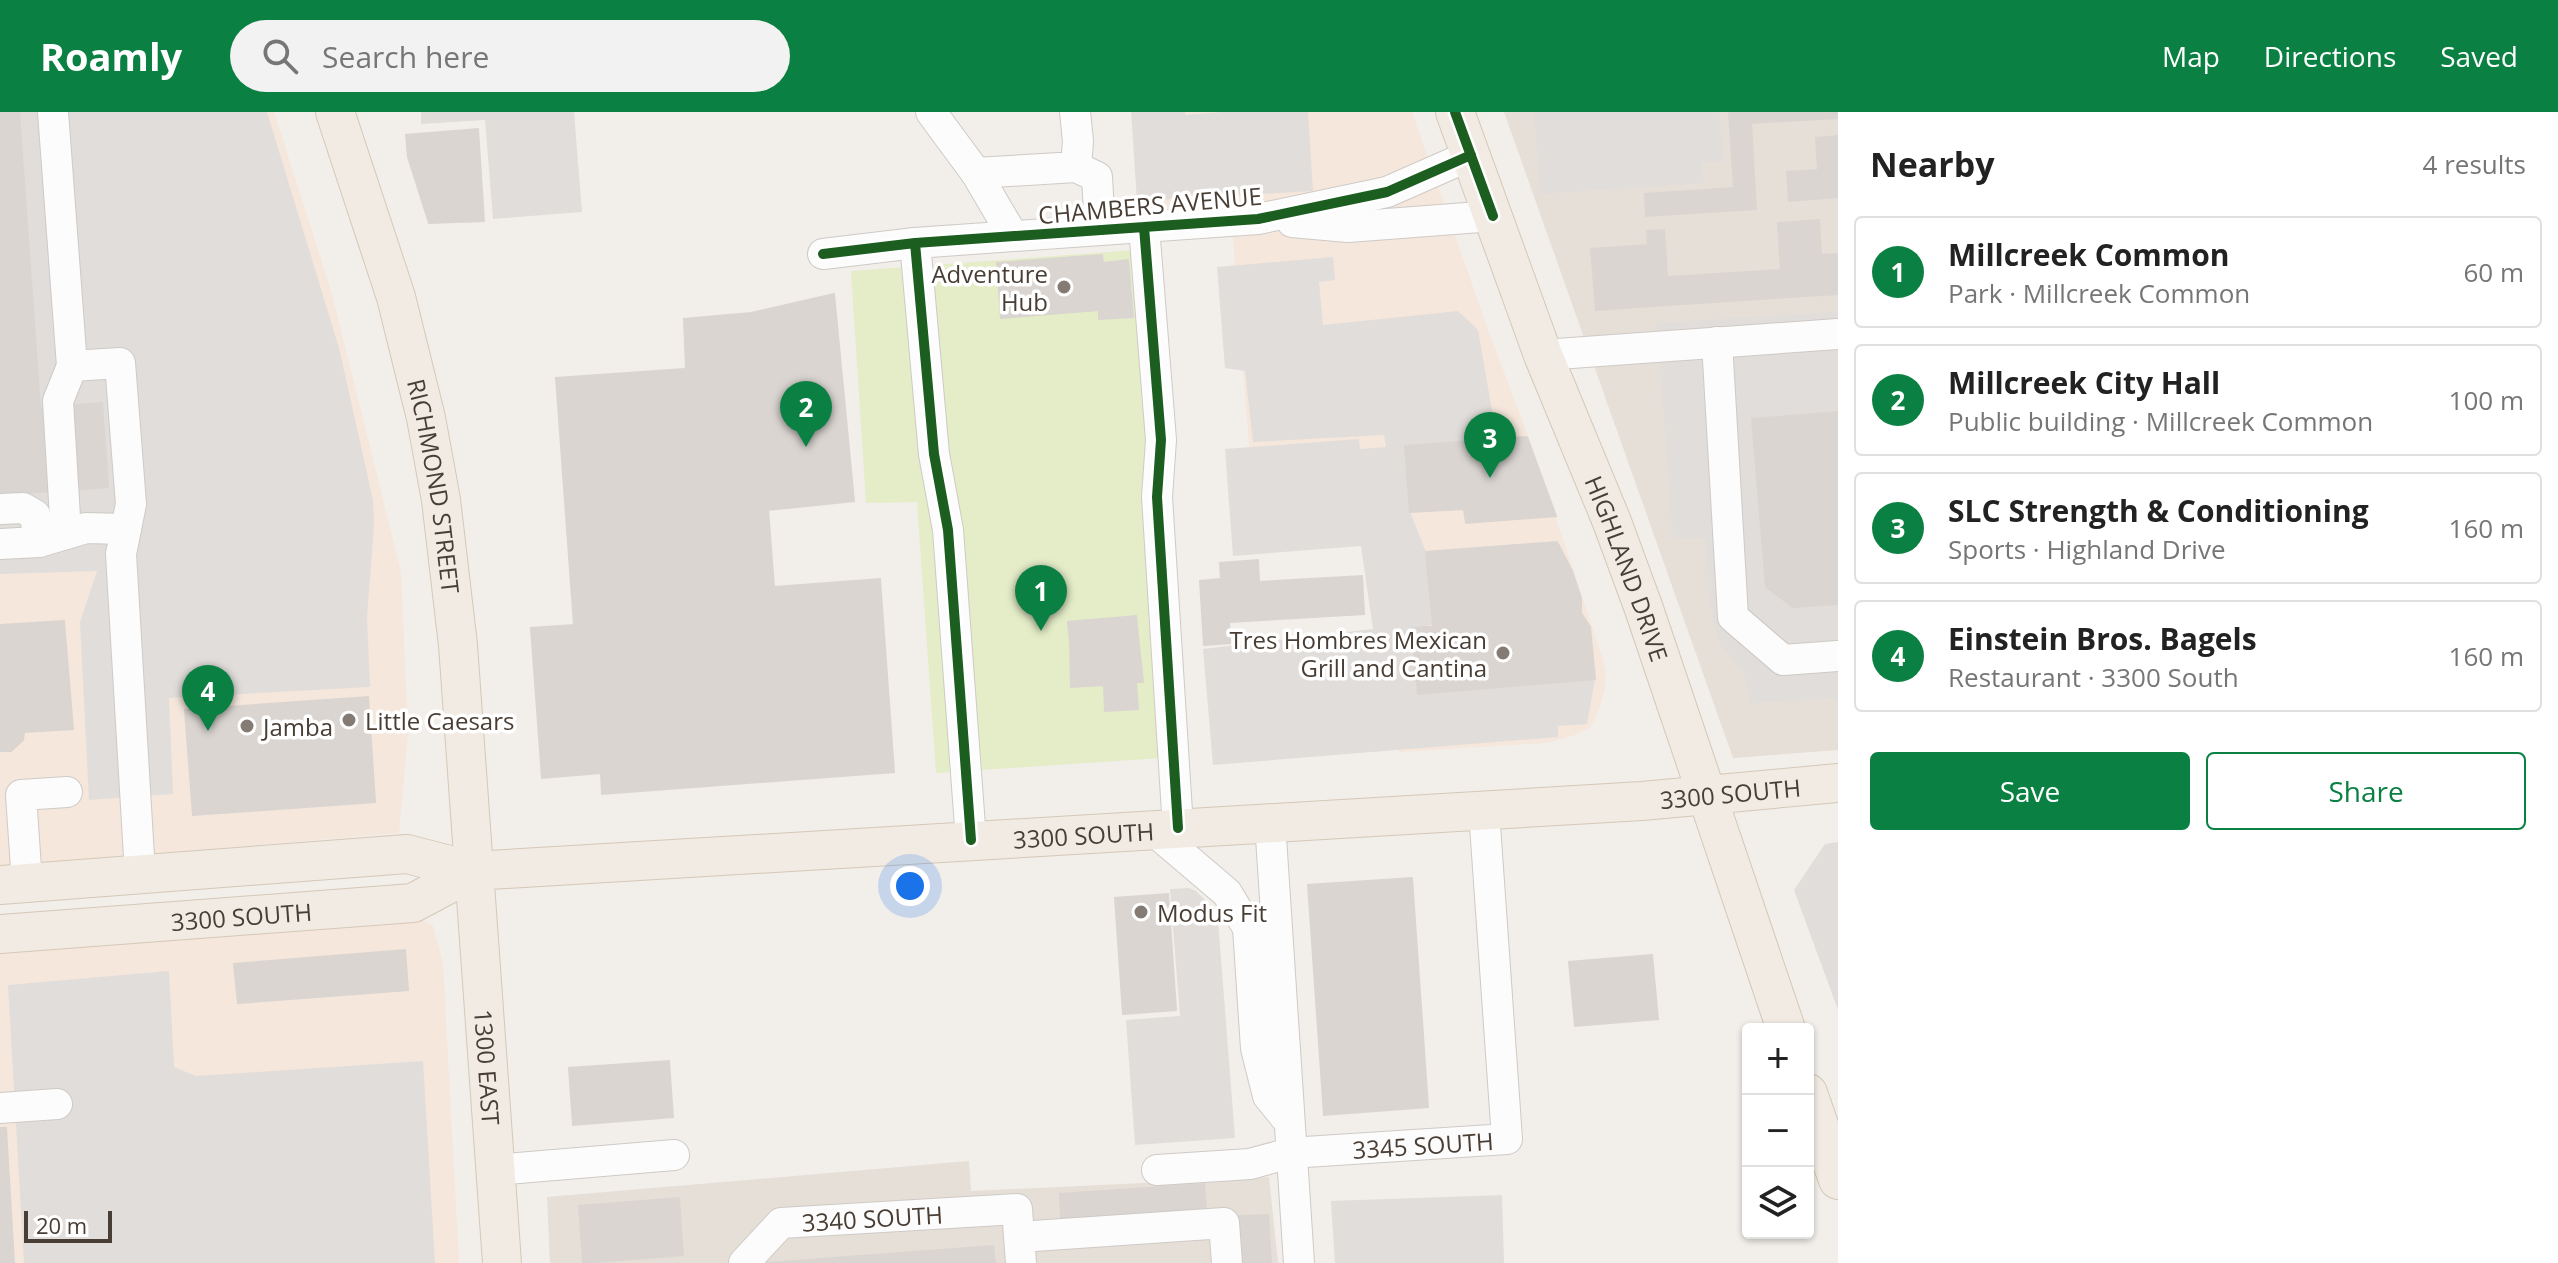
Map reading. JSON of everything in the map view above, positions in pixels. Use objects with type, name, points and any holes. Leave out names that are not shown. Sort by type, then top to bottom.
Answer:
[{"type":"main road","name":"RICHMOND STREET","points":[[335,112],[396,297],[434,459],[458,645],[473,871]]},
{"type":"main road","name":"HIGHLAND DRIVE","points":[[1455,112],[1543,355],[1612,522],[1784,1023]]},
{"type":"main road","name":"3300 SOUTH","points":[[14,884],[407,854],[473,871],[710,859],[971,840],[1484,811],[1838,783]]},
{"type":"main road","name":"3300 SOUTH","points":[[0,934],[413,903],[473,871]]},
{"type":"main road","name":"1300 EAST","points":[[473,871],[502,1263]]},
{"type":"main road","points":[[1809,1095],[1838,1180]]},
{"type":"street","points":[[53,112],[72,366],[58,401],[57,534]]},
{"type":"street","points":[[931,112],[976,173],[1013,236]]},
{"type":"street","points":[[1075,112],[1078,141],[1076,167]]},
{"type":"street","name":"CHAMBERS AVENUE","points":[[823,254],[915,243],[1258,219],[1387,192],[1471,155]]},
{"type":"street","points":[[976,173],[1076,167],[1097,177],[1100,230]]},
{"type":"street","name":"CHAMBERS AVENUE","points":[[1258,219],[1348,227],[1493,216]]},
{"type":"street","points":[[1144,227],[1161,440],[1157,497],[1166,829],[1227,893],[1248,928],[1256,1048],[1268,1096],[1289,1122]]},
{"type":"street","points":[[915,243],[934,454],[948,530],[971,840]]},
{"type":"street","points":[[1543,355],[1838,334]]},
{"type":"street","points":[[1717,342],[1733,617],[1783,660],[1838,656]]},
{"type":"street","points":[[72,366],[120,363],[131,504],[121,554],[140,874]]},
{"type":"street","points":[[0,509],[23,508],[57,534]]},
{"type":"street","points":[[0,524],[23,523],[57,534]]},
{"type":"street","points":[[0,544],[57,534],[126,529]]},
{"type":"street","points":[[14,884],[11,788],[67,792]]},
{"type":"street","name":"3345 SOUTH","points":[[1157,1170],[1250,1164],[1290,1153],[1507,1139],[1484,811]]},
{"type":"street","points":[[1270,822],[1299,1263]]},
{"type":"street","points":[[0,1108],[57,1104]]},
{"type":"street","points":[[495,1170],[674,1155]]},
{"type":"street","name":"3340 SOUTH","points":[[744,1263],[781,1223],[1019,1236],[1224,1223],[1227,1263]]},
{"type":"shaded area","points":[[0,112],[274,112],[331,291],[401,572],[408,733],[399,833],[0,867]]},
{"type":"shaded area","points":[[0,112],[267,112],[339,348],[373,500],[367,617],[370,687],[169,698],[173,794],[89,800],[80,622],[97,571],[0,574]]},
{"type":"shaded area","points":[[421,112],[574,112],[582,212],[493,219],[485,120],[421,124]]},
{"type":"shaded area","points":[[1131,112],[1185,112],[1185,115],[1308,112],[1313,191],[1137,201]]},
{"type":"shaded area","points":[[1142,112],[1412,112],[1530,441],[1602,656],[1606,672],[1605,687],[1590,728],[1545,743],[1398,752],[1378,541],[1257,547],[1231,213],[1151,218]]},
{"type":"shaded area","points":[[1504,112],[1838,112],[1838,750],[1733,758]]},
{"type":"shaded area","points":[[1534,112],[1719,112],[1723,161],[1702,163],[1704,183],[1540,194]]},
{"type":"shaded area","points":[[1333,257],[1335,280],[1319,282],[1323,325],[1458,311],[1478,330],[1497,439],[1405,446],[1410,512],[1426,552],[1433,625],[1412,627],[1418,693],[1595,679],[1587,724],[1558,726],[1558,737],[1213,765],[1203,649],[1373,629],[1361,546],[1233,556],[1225,449],[1359,439],[1360,449],[1386,447],[1384,435],[1253,442],[1245,371],[1225,368],[1217,267]]},
{"type":"shaded area","points":[[1838,312],[1838,698],[1751,703],[1743,671],[1721,645],[1710,607],[1705,538],[1673,539],[1657,323]]},
{"type":"shaded area","points":[[1838,842],[1838,1010],[1794,890],[1825,844]]},
{"type":"shaded area","points":[[1189,888],[1209,904],[1218,920],[1235,1138],[1135,1145],[1126,1020],[1180,1016],[1170,889]]},
{"type":"shaded area","points":[[409,912],[433,926],[443,963],[459,1263],[0,1263],[0,949]]},
{"type":"shaded area","points":[[169,971],[174,1067],[196,1076],[423,1061],[435,1263],[24,1263],[8,985]]},
{"type":"shaded area","points":[[969,1161],[971,1191],[1269,1177],[1278,1263],[550,1263],[547,1197]]},
{"type":"shaded area","points":[[1502,1195],[1504,1263],[1335,1263],[1331,1201]]},
{"type":"green space","points":[[1136,250],[1162,758],[936,773],[917,502],[866,503],[851,271]]},
{"type":"building","points":[[0,112],[19,112],[40,408],[102,403],[108,487],[0,495]]},
{"type":"building","points":[[1729,112],[1838,112],[1838,118],[1751,123],[1756,209],[1646,216],[1645,194],[1734,188]]},
{"type":"building","points":[[478,129],[484,221],[429,223],[408,157],[406,135]]},
{"type":"building","points":[[1838,136],[1838,197],[1789,201],[1787,172],[1818,170],[1816,138]]},
{"type":"building","points":[[1819,220],[1821,255],[1838,254],[1838,294],[1652,306],[1647,231],[1664,230],[1667,277],[1781,270],[1778,223]]},
{"type":"building","points":[[1648,245],[1652,306],[1596,310],[1591,249]]},
{"type":"building","name":"Adventure Hub","points":[[1102,255],[1103,263],[1128,260],[1133,317],[1099,319],[1099,310],[1001,318],[997,263]]},
{"type":"building","points":[[834,294],[854,501],[768,510],[759,390],[728,392],[727,366],[686,369],[684,319],[751,313]]},
{"type":"building","points":[[727,366],[728,392],[759,390],[774,587],[880,579],[894,772],[602,794],[601,773],[542,778],[531,628],[574,625],[556,378]]},
{"type":"building","points":[[1838,412],[1838,604],[1793,607],[1766,587],[1752,419]]},
{"type":"building","points":[[1527,437],[1556,516],[1466,523],[1464,509],[1410,512],[1405,446]]},
{"type":"building","points":[[1557,542],[1572,571],[1581,598],[1581,613],[1433,625],[1426,552]]},
{"type":"building","points":[[1258,560],[1259,582],[1362,576],[1364,614],[1229,622],[1230,643],[1204,645],[1200,581],[1221,579],[1220,563]]},
{"type":"building","name":"Tres Hombres Mexican Grill and Cantina","points":[[1581,613],[1590,627],[1595,679],[1418,694],[1412,628]]},
{"type":"building","points":[[1136,616],[1138,636],[1070,642],[1068,622]]},
{"type":"building","points":[[64,621],[73,729],[24,732],[23,740],[11,751],[0,751],[0,625]]},
{"type":"building","points":[[1138,636],[1143,682],[1136,682],[1138,709],[1105,711],[1104,685],[1071,687],[1070,642]]},
{"type":"building","points":[[368,697],[375,802],[193,815],[185,710]]},
{"type":"building","points":[[1412,878],[1428,1107],[1324,1115],[1308,885]]},
{"type":"building","points":[[1168,894],[1176,1010],[1123,1014],[1115,898]]},
{"type":"building","points":[[405,950],[408,990],[238,1003],[234,964]]},
{"type":"building","points":[[1652,955],[1658,1019],[1575,1026],[1569,962]]},
{"type":"building","points":[[669,1061],[673,1117],[573,1125],[569,1068]]},
{"type":"building","points":[[0,1128],[6,1128],[14,1263],[0,1263]]},
{"type":"building","points":[[1204,1184],[1206,1209],[1061,1219],[1060,1194]]},
{"type":"building","points":[[679,1198],[683,1255],[583,1263],[579,1206]]},
{"type":"building","points":[[1268,1215],[1271,1263],[1242,1263],[1239,1216]]},
{"type":"building","points":[[993,1246],[995,1263],[767,1263]]},
{"type":"cycle path","points":[[1455,112],[1493,216]]},
{"type":"cycle path","points":[[823,254],[915,243],[1258,219],[1387,192],[1471,155]]},
{"type":"cycle path","points":[[1144,227],[1161,440],[1157,497],[1178,828]]},
{"type":"cycle path","points":[[915,243],[934,454],[948,530],[971,840]]},
{"type":"place","name":"Adventure Hub","points":[[1064,287]]},
{"type":"place","name":"Millcreek City Hall","points":[[806,447]]},
{"type":"place","name":"SLC Strength & Conditioning","points":[[1490,478]]},
{"type":"place","name":"Millcreek Common","points":[[1041,631]]},
{"type":"place","name":"Tres Hombres Mexican Grill and Cantina","points":[[1503,653]]},
{"type":"place","name":"Little Caesars","points":[[349,720]]},
{"type":"place","name":"Jamba","points":[[247,726]]},
{"type":"place","name":"Einstein Bros. Bagels","points":[[208,731]]},
{"type":"place","name":"Modus Fit","points":[[1141,912]]}]
